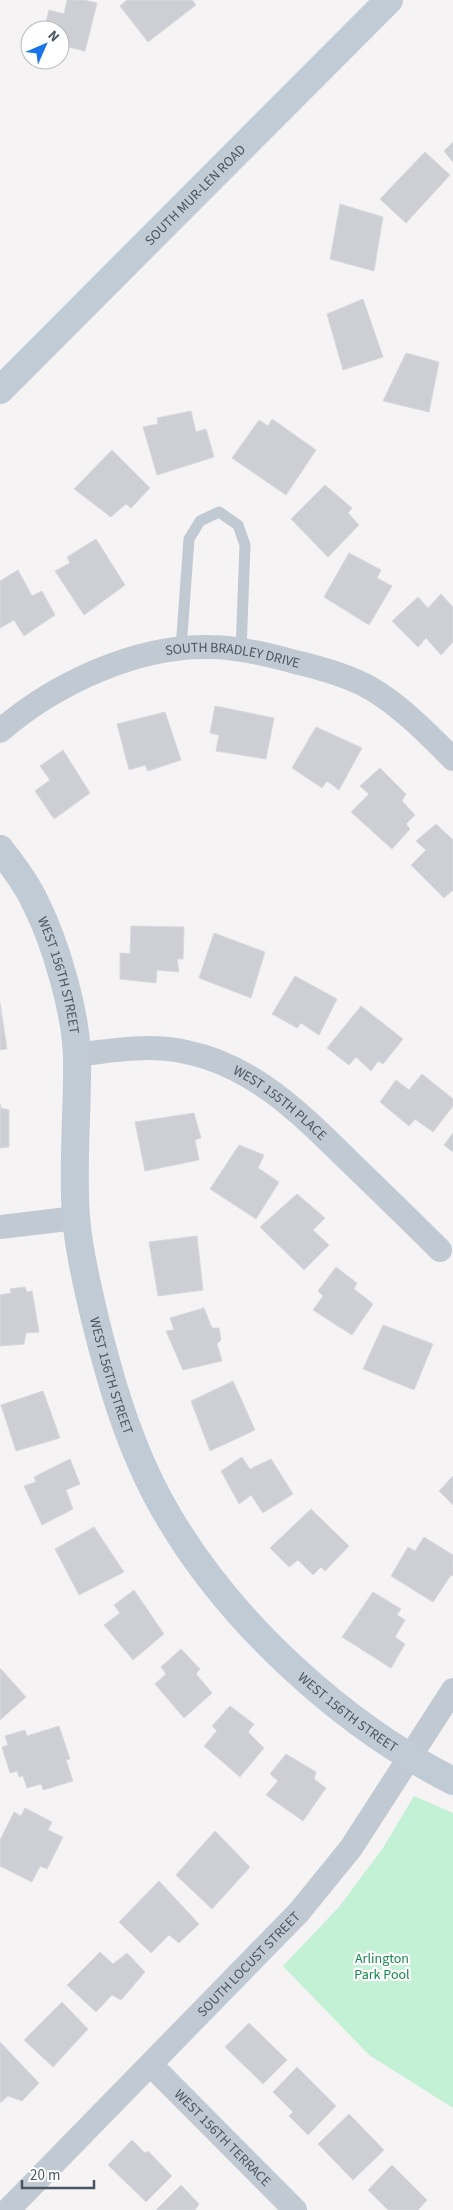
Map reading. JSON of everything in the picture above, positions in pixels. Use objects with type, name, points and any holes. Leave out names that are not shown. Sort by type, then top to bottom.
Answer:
[{"type":"street","name":"SOUTH MUR-LEN ROAD","points":[[0,390],[389,0]]},
{"type":"street","name":"SOUTH BRADLEY DRIVE","points":[[0,731],[40,700],[104,668],[159,652],[210,646],[277,657],[328,670],[371,688],[420,726],[453,759]]},
{"type":"street","name":"WEST 156TH STREET","points":[[0,849],[36,904],[53,945],[72,1015],[77,1055],[74,1140],[76,1218],[85,1273],[108,1370],[122,1416],[169,1518],[204,1571],[271,1648],[301,1676],[355,1719],[411,1757],[453,1781]]},
{"type":"street","name":"WEST 155TH PLACE","points":[[77,1055],[142,1048],[186,1052],[221,1062],[249,1075],[298,1112],[440,1250]]},
{"type":"street","points":[[0,1226],[76,1218]]},
{"type":"street","name":"SOUTH LOCUST STREET","points":[[8,2210],[299,1912],[351,1848],[453,1690]]},
{"type":"street","name":"WEST 156TH TERRACE","points":[[151,2065],[295,2210]]},
{"type":"lane","points":[[181,649],[189,539],[200,521],[220,512],[238,525],[245,545],[241,651]]},
{"type":"green space","name":"Arlington Park Pool","points":[[414,1796],[453,1813],[453,2108],[369,2055],[283,1966],[339,1907],[383,1848]]},
{"type":"building","points":[[67,0],[84,0],[97,3],[85,51],[70,47],[70,20],[46,20],[49,10],[64,14]]},
{"type":"building","points":[[127,0],[192,0],[196,5],[148,42],[120,6]]},
{"type":"building","points":[[453,142],[453,162],[444,151]]},
{"type":"building","points":[[425,152],[450,175],[406,223],[380,199]]},
{"type":"building","points":[[340,204],[383,217],[374,271],[330,259]]},
{"type":"building","points":[[363,299],[383,357],[343,370],[327,314]]},
{"type":"building","points":[[406,353],[439,362],[429,412],[383,401]]},
{"type":"building","points":[[191,411],[196,432],[206,429],[214,457],[157,475],[143,427],[158,424],[157,418]]},
{"type":"building","points":[[272,419],[316,450],[286,495],[232,458],[259,420],[268,426]]},
{"type":"building","points":[[112,450],[150,488],[131,508],[126,504],[111,517],[74,489]]},
{"type":"building","points":[[325,485],[352,508],[348,513],[359,525],[328,557],[291,519]]},
{"type":"building","points":[[96,539],[125,585],[84,615],[55,571],[70,563],[67,557]]},
{"type":"building","points":[[349,553],[381,570],[377,578],[392,586],[369,625],[324,597]]},
{"type":"building","points":[[18,570],[32,596],[42,591],[55,615],[24,636],[14,620],[0,628],[0,581]]},
{"type":"building","points":[[441,594],[453,607],[453,642],[441,655],[426,638],[418,647],[392,621],[418,597],[428,608]]},
{"type":"building","points":[[215,706],[274,718],[266,759],[216,751],[219,735],[210,733]]},
{"type":"building","points":[[165,712],[181,760],[148,771],[145,765],[129,770],[117,724]]},
{"type":"building","points":[[316,727],[362,748],[339,790],[327,781],[322,788],[292,768]]},
{"type":"building","points":[[63,750],[90,793],[54,819],[35,791],[50,780],[40,766]]},
{"type":"building","points":[[380,768],[406,794],[402,801],[415,815],[406,824],[410,829],[392,849],[351,812],[369,794],[360,786]]},
{"type":"building","points":[[436,824],[453,840],[453,890],[444,898],[411,865],[426,850],[416,841]]},
{"type":"building","points":[[131,926],[184,927],[183,959],[177,959],[179,972],[157,970],[156,983],[120,979],[120,953],[130,954]]},
{"type":"building","points":[[214,933],[265,952],[251,998],[199,978]]},
{"type":"building","points":[[295,976],[337,999],[319,1035],[301,1023],[297,1028],[272,1014]]},
{"type":"building","points":[[0,1003],[7,1049],[0,1050]]},
{"type":"building","points":[[361,1006],[403,1039],[383,1064],[378,1061],[371,1071],[356,1057],[349,1065],[327,1048]]},
{"type":"building","points":[[422,1074],[453,1099],[453,1106],[433,1132],[415,1119],[409,1126],[380,1102],[396,1080],[409,1090]]},
{"type":"building","points":[[0,1104],[1,1108],[9,1110],[9,1147],[0,1148]]},
{"type":"building","points":[[194,1113],[201,1138],[195,1140],[199,1160],[145,1171],[135,1122]]},
{"type":"building","points":[[453,1133],[453,1152],[444,1145]]},
{"type":"building","points":[[239,1145],[264,1155],[258,1168],[279,1182],[256,1219],[210,1189]]},
{"type":"building","points":[[297,1194],[325,1218],[313,1230],[329,1245],[304,1270],[260,1227]]},
{"type":"building","points":[[197,1236],[203,1290],[158,1296],[149,1242]]},
{"type":"building","points":[[336,1267],[357,1283],[354,1289],[373,1304],[352,1335],[313,1310],[323,1296],[318,1291]]},
{"type":"building","points":[[25,1287],[27,1292],[32,1291],[39,1332],[26,1333],[24,1344],[0,1346],[0,1295],[11,1293],[10,1289]]},
{"type":"building","points":[[204,1308],[212,1328],[219,1328],[221,1340],[217,1344],[222,1361],[183,1370],[166,1331],[174,1330],[170,1318]]},
{"type":"building","points":[[383,1325],[433,1344],[414,1390],[363,1369]]},
{"type":"building","points":[[233,1381],[255,1430],[210,1451],[191,1401]]},
{"type":"building","points":[[43,1391],[60,1438],[16,1451],[1,1405]]},
{"type":"building","points":[[242,1457],[250,1469],[271,1459],[293,1494],[263,1513],[251,1495],[239,1504],[221,1471]]},
{"type":"building","points":[[70,1459],[80,1484],[66,1490],[73,1509],[42,1525],[24,1486],[36,1482],[34,1477]]},
{"type":"building","points":[[453,1476],[453,1505],[439,1491]]},
{"type":"building","points":[[311,1509],[349,1546],[325,1571],[321,1567],[313,1575],[298,1560],[289,1567],[270,1548]]},
{"type":"building","points":[[94,1527],[124,1572],[79,1595],[55,1549]]},
{"type":"building","points":[[424,1537],[453,1555],[453,1576],[451,1575],[433,1602],[391,1576],[408,1547],[415,1551]]},
{"type":"building","points":[[134,1590],[164,1634],[133,1660],[104,1625],[120,1613],[114,1605]]},
{"type":"building","points":[[373,1592],[401,1609],[397,1615],[405,1620],[395,1637],[405,1644],[391,1668],[342,1637]]},
{"type":"building","points":[[181,1649],[200,1669],[196,1674],[212,1693],[184,1718],[155,1684],[166,1674],[161,1667]]},
{"type":"building","points":[[0,1668],[26,1697],[0,1720]]},
{"type":"building","points":[[230,1706],[254,1724],[248,1732],[264,1748],[240,1777],[204,1746],[217,1731],[212,1726]]},
{"type":"building","points":[[59,1726],[70,1759],[66,1760],[73,1781],[43,1790],[41,1784],[27,1788],[23,1776],[19,1777],[17,1771],[10,1773],[2,1747],[8,1745],[5,1736],[25,1730],[27,1736]]},
{"type":"building","points":[[286,1754],[316,1772],[314,1779],[326,1788],[303,1821],[266,1795],[278,1781],[270,1774]]},
{"type":"building","points":[[25,1808],[52,1822],[48,1830],[63,1837],[47,1869],[40,1866],[32,1882],[0,1866],[0,1840],[14,1812],[21,1816]]},
{"type":"building","points":[[215,1831],[250,1867],[212,1909],[176,1875]]},
{"type":"building","points":[[159,1881],[199,1924],[179,1943],[169,1935],[151,1953],[119,1922]]},
{"type":"building","points":[[100,1952],[113,1964],[127,1953],[145,1972],[121,2000],[112,1995],[96,2012],[67,1985]]},
{"type":"building","points":[[62,2002],[88,2029],[53,2067],[24,2040]]},
{"type":"building","points":[[249,2023],[287,2060],[263,2084],[225,2047]]},
{"type":"building","points":[[0,2042],[39,2083],[22,2101],[8,2096],[0,2103]]},
{"type":"building","points":[[297,2067],[336,2106],[308,2135],[289,2116],[293,2112],[273,2092]]},
{"type":"building","points":[[349,2114],[384,2150],[353,2180],[318,2144]]},
{"type":"building","points":[[132,2140],[145,2153],[148,2151],[172,2176],[146,2202],[108,2165]]},
{"type":"building","points":[[392,2165],[427,2200],[418,2210],[388,2210],[368,2190]]},
{"type":"building","points":[[181,2185],[199,2204],[195,2210],[156,2210]]}]
